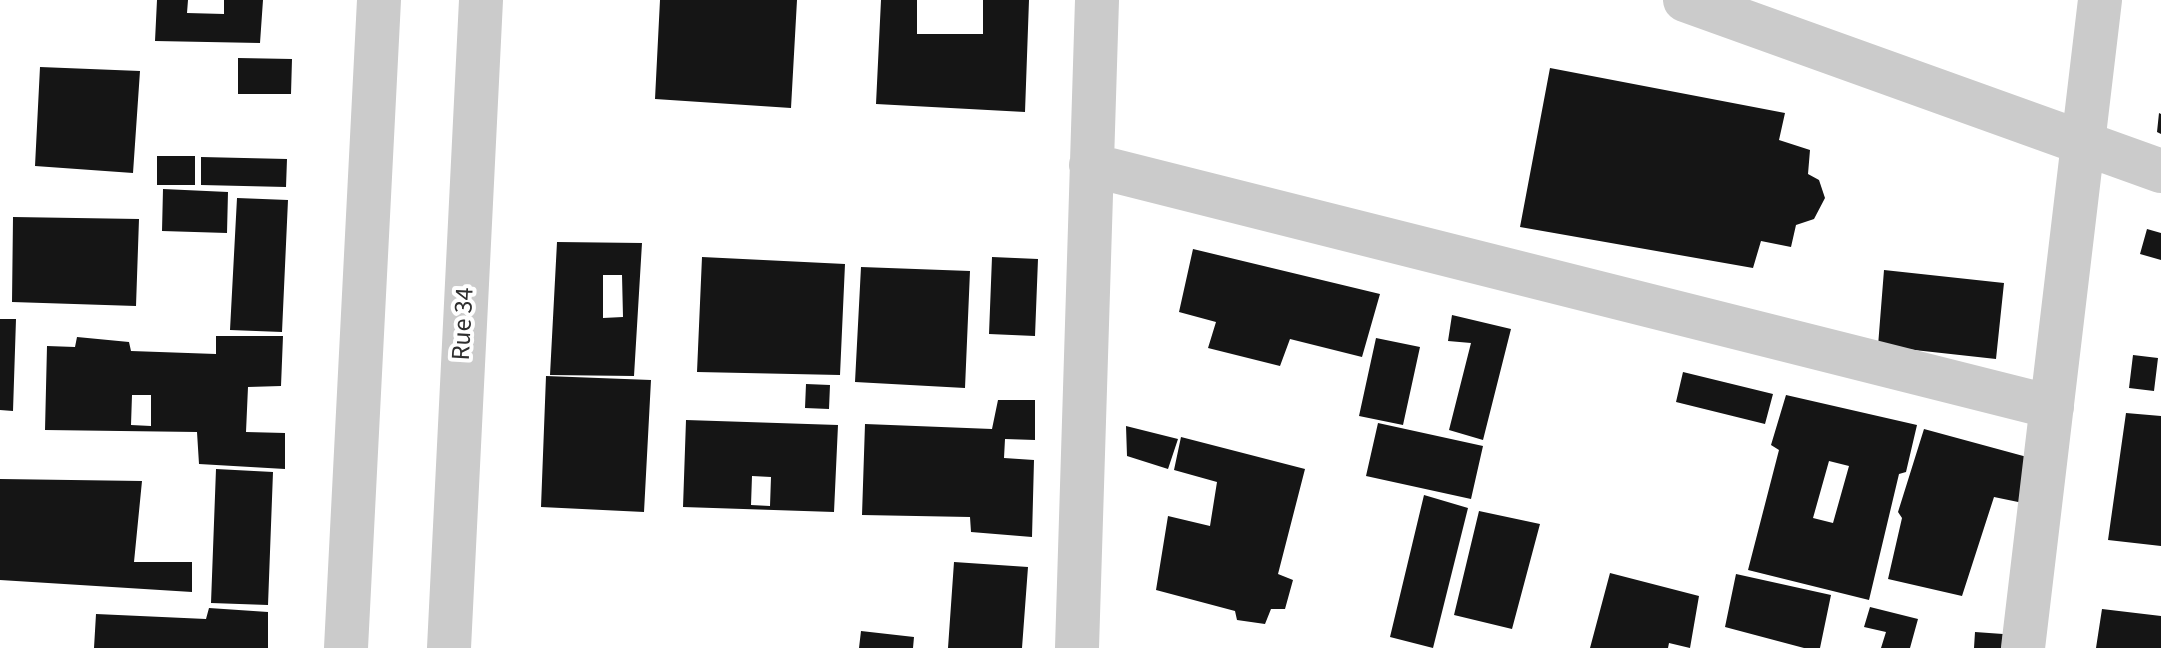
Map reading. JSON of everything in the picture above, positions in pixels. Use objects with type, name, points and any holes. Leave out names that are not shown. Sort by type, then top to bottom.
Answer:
[{"type":"street","points":[[346,648],[379,0]]},
{"type":"street","name":"Rue 34","points":[[449,648],[481,0]]},
{"type":"street","points":[[1080,647],[1097,0]]},
{"type":"street","points":[[1685,0],[2161,171]]},
{"type":"street","points":[[2023,648],[2100,0]]},
{"type":"street","points":[[1091,165],[2052,407]]},
{"type":"building","points":[[157,0],[188,0],[187,13],[224,14],[224,0],[263,0],[260,43],[155,41]]},
{"type":"building","points":[[660,0],[797,0],[791,108],[655,99]]},
{"type":"building","points":[[881,0],[917,0],[917,34],[983,34],[983,0],[1029,0],[1025,112],[876,104]]},
{"type":"building","points":[[238,58],[292,59],[291,94],[238,94]]},
{"type":"building","points":[[40,67],[140,71],[133,173],[35,166]]},
{"type":"building","points":[[1550,68],[1785,113],[1779,140],[1810,150],[1808,174],[1819,180],[1825,198],[1814,219],[1796,225],[1791,247],[1761,241],[1753,268],[1520,227]]},
{"type":"building","points":[[2161,114],[2161,134],[2157,132]]},
{"type":"building","points":[[157,156],[195,156],[195,185],[157,185]]},
{"type":"building","points":[[201,157],[287,159],[286,187],[201,185]]},
{"type":"building","points":[[163,189],[228,192],[227,233],[162,231]]},
{"type":"building","points":[[237,198],[288,200],[282,332],[230,330]]},
{"type":"building","points":[[13,217],[139,219],[136,306],[12,302]]},
{"type":"building","points":[[2147,229],[2161,233],[2161,260],[2140,254]]},
{"type":"building","points":[[557,242],[642,243],[634,376],[550,375]],"holes":[[[603,275],[622,275],[623,317],[603,318]]]},
{"type":"building","points":[[1193,249],[1380,294],[1362,357],[1290,339],[1280,366],[1208,348],[1216,322],[1179,312]]},
{"type":"building","points":[[702,257],[845,264],[840,375],[697,372]]},
{"type":"building","points":[[992,257],[1038,259],[1035,336],[989,334]]},
{"type":"building","points":[[861,267],[970,271],[965,388],[855,382]]},
{"type":"building","points":[[1884,270],[2004,283],[1996,359],[1878,346]]},
{"type":"building","points":[[1452,315],[1511,329],[1483,440],[1449,430],[1471,343],[1448,341]]},
{"type":"building","points":[[0,319],[16,319],[13,411],[0,410]]},
{"type":"building","points":[[216,336],[283,336],[281,386],[248,387],[246,432],[285,433],[285,469],[199,464],[197,432],[45,430],[47,346],[75,347],[77,337],[129,342],[131,351],[216,354]],"holes":[[[132,395],[151,395],[151,426],[131,425]]]},
{"type":"building","points":[[1376,338],[1420,347],[1403,425],[1359,416]]},
{"type":"building","points":[[2133,355],[2158,358],[2154,391],[2129,388]]},
{"type":"building","points":[[1683,372],[1773,394],[1765,424],[1676,402]]},
{"type":"building","points":[[546,376],[651,380],[644,512],[541,507]]},
{"type":"building","points":[[806,384],[830,385],[829,409],[805,408]]},
{"type":"building","points":[[1786,395],[1917,425],[1906,472],[1899,474],[1869,600],[1748,570],[1779,450],[1771,445]],"holes":[[[1829,461],[1849,466],[1833,523],[1813,518]]]},
{"type":"building","points":[[998,400],[1035,400],[1035,440],[1005,439],[1004,458],[1034,460],[1032,537],[971,532],[970,517],[862,515],[865,424],[992,429]]},
{"type":"building","points":[[2126,413],[2161,416],[2161,546],[2108,540]]},
{"type":"building","points":[[686,420],[838,425],[834,512],[683,507]],"holes":[[[752,476],[771,477],[770,506],[751,505]]]},
{"type":"building","points":[[1378,423],[1483,446],[1471,499],[1366,476]]},
{"type":"building","points":[[1126,426],[1178,439],[1168,469],[1127,456]]},
{"type":"building","points":[[1924,429],[2027,457],[2023,503],[1994,497],[1962,596],[1888,579],[1902,518],[1898,512]]},
{"type":"building","points":[[1181,437],[1305,469],[1278,574],[1293,580],[1285,609],[1271,609],[1265,624],[1237,620],[1235,611],[1156,590],[1168,516],[1210,526],[1217,482],[1174,470]]},
{"type":"building","points":[[216,469],[273,472],[268,605],[211,603]]},
{"type":"building","points":[[0,479],[142,481],[134,562],[192,562],[192,592],[0,580]]},
{"type":"building","points":[[1424,495],[1468,508],[1433,648],[1390,637]]},
{"type":"building","points":[[1479,511],[1540,524],[1512,629],[1454,615]]},
{"type":"building","points":[[954,562],[1028,567],[1022,648],[948,648]]},
{"type":"building","points":[[1610,573],[1699,596],[1690,648],[1669,643],[1668,648],[1590,648]]},
{"type":"building","points":[[1736,574],[1831,595],[1820,648],[1804,648],[1725,627]]},
{"type":"building","points":[[1870,607],[1918,619],[1910,648],[1881,648],[1886,632],[1864,627]]},
{"type":"building","points":[[209,608],[268,612],[268,648],[94,648],[96,614],[206,619]]},
{"type":"building","points":[[2102,609],[2161,616],[2161,648],[2096,648]]},
{"type":"building","points":[[861,631],[914,637],[913,648],[859,648]]},
{"type":"building","points":[[1975,632],[2003,634],[2002,648],[1974,648]]}]
